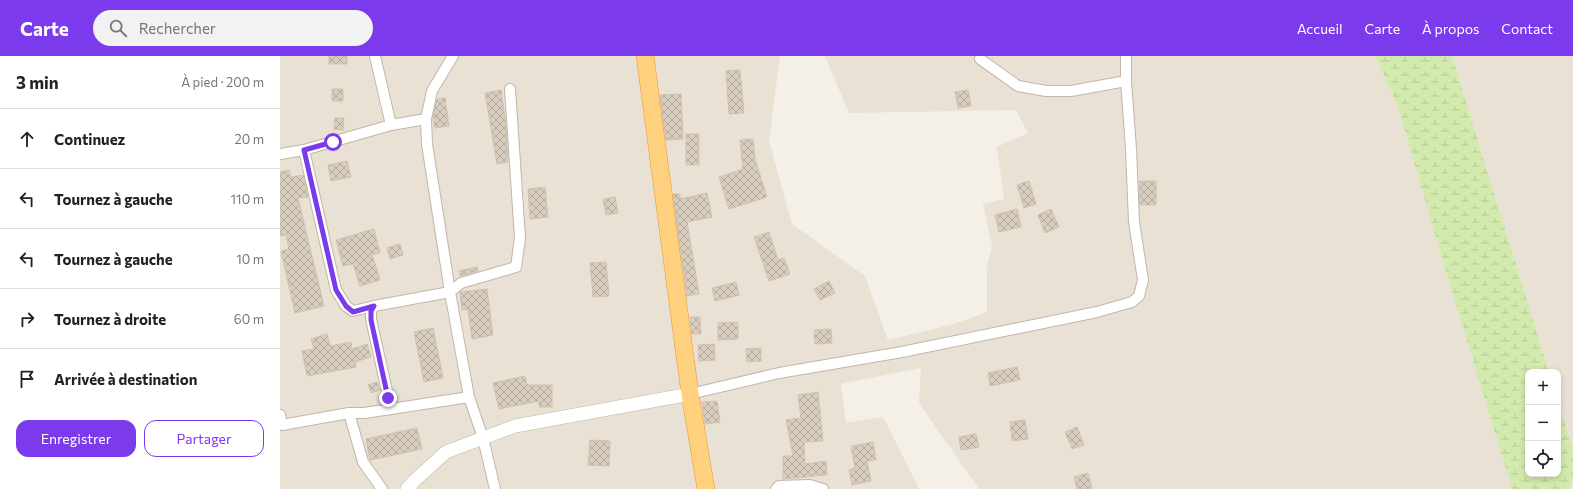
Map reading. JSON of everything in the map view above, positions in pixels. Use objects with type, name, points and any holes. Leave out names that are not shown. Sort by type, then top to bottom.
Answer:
[{"type":"highway","points":[[645,56],[690,394],[706,489]]},
{"type":"street","points":[[375,56],[391,125]]},
{"type":"street","points":[[453,56],[432,91],[426,119],[427,144],[450,292],[469,397],[483,438],[495,489]]},
{"type":"street","points":[[407,489],[412,482],[446,452],[514,426],[690,394],[778,373],[902,352],[1097,312],[1132,302],[1139,296],[1143,280],[1134,222],[1126,81],[1126,56]]},
{"type":"street","points":[[980,59],[1018,86],[1039,90],[1071,91],[1126,81]]},
{"type":"street","points":[[304,150],[336,290],[346,306],[353,312],[374,306],[450,292],[460,283],[516,267],[520,238],[510,89]]},
{"type":"street","points":[[280,154],[304,150],[391,125],[426,119]]},
{"type":"street","points":[[374,306],[371,311],[371,320],[391,409]]},
{"type":"street","points":[[281,421],[391,409],[469,397]]},
{"type":"street","points":[[349,413],[363,462],[382,489]]},
{"type":"street","points":[[776,489],[778,486],[810,485],[823,489]]},
{"type":"shaded area","points":[[280,56],[780,56],[769,141],[792,224],[865,276],[888,340],[951,325],[987,312],[987,267],[992,246],[983,204],[1004,199],[997,147],[1028,133],[1016,110],[849,113],[825,56],[1375,56],[1398,107],[1451,289],[1512,489],[979,489],[919,403],[921,368],[841,384],[846,423],[883,417],[919,489],[280,489]]},
{"type":"shaded area","points":[[1452,56],[1573,56],[1573,450],[1561,411],[1561,369],[1548,369]]},
{"type":"green space","points":[[1375,56],[1452,56],[1548,369],[1525,369],[1525,477],[1561,477],[1561,411],[1573,450],[1573,480],[1571,489],[1512,489],[1451,289],[1398,107]]},
{"type":"building","points":[[329,56],[347,56],[347,64],[329,64]]},
{"type":"building","points":[[740,70],[744,113],[729,114],[726,71]]},
{"type":"building","points":[[332,89],[343,89],[343,101],[332,101]]},
{"type":"building","points":[[501,90],[506,125],[508,162],[497,164],[485,93]]},
{"type":"building","points":[[968,90],[971,106],[958,108],[955,92]]},
{"type":"building","points":[[681,94],[683,139],[666,140],[660,95]]},
{"type":"building","points":[[445,98],[449,126],[435,128],[433,116],[437,99]]},
{"type":"building","points":[[335,118],[344,118],[343,130],[334,129]]},
{"type":"building","points":[[686,134],[699,134],[699,165],[686,165]]},
{"type":"building","points":[[753,139],[755,159],[767,197],[729,209],[719,177],[743,169],[740,140]]},
{"type":"building","points":[[347,161],[351,177],[331,181],[328,165]]},
{"type":"building","points":[[289,170],[291,177],[303,175],[308,197],[298,198],[324,306],[295,313],[281,251],[289,249],[286,235],[280,236],[280,172]]},
{"type":"building","points":[[1029,181],[1036,204],[1024,208],[1017,185]]},
{"type":"building","points":[[1139,181],[1156,181],[1156,205],[1140,205]]},
{"type":"building","points":[[545,187],[548,217],[530,219],[528,189]]},
{"type":"building","points":[[707,193],[712,217],[687,222],[699,294],[687,296],[673,194],[680,194],[680,199]]},
{"type":"building","points":[[615,197],[618,213],[606,215],[603,199]]},
{"type":"building","points":[[1017,209],[1021,227],[999,232],[995,215]]},
{"type":"building","points":[[1051,209],[1059,227],[1045,233],[1038,215]]},
{"type":"building","points":[[374,229],[380,253],[372,255],[380,280],[360,286],[353,264],[343,266],[336,240]]},
{"type":"building","points":[[769,232],[778,260],[784,258],[790,274],[769,281],[754,237]]},
{"type":"building","points":[[400,244],[403,255],[390,259],[387,248]]},
{"type":"building","points":[[606,262],[609,296],[593,297],[590,263]]},
{"type":"building","points":[[477,267],[478,271],[460,276],[459,271]]},
{"type":"building","points":[[829,281],[835,293],[820,300],[814,289]]},
{"type":"building","points":[[736,282],[739,295],[715,301],[712,288]]},
{"type":"building","points":[[487,289],[493,335],[472,339],[468,309],[462,310],[460,292]]},
{"type":"building","points":[[690,317],[700,317],[701,334],[692,334]]},
{"type":"building","points":[[738,322],[738,339],[718,340],[718,323]]},
{"type":"building","points":[[433,328],[443,378],[424,382],[414,332]]},
{"type":"building","points":[[831,329],[832,343],[815,344],[814,330]]},
{"type":"building","points":[[327,334],[330,346],[351,342],[352,349],[367,344],[371,357],[355,362],[356,367],[307,376],[302,351],[314,349],[311,339]]},
{"type":"building","points":[[714,344],[715,360],[699,361],[698,345]]},
{"type":"building","points":[[761,348],[761,361],[747,362],[746,349]]},
{"type":"building","points":[[1017,367],[1020,380],[990,386],[988,373]]},
{"type":"building","points":[[525,376],[527,385],[552,385],[552,407],[539,407],[539,401],[499,409],[493,383]]},
{"type":"building","points":[[377,382],[380,390],[371,393],[368,385]]},
{"type":"building","points":[[818,392],[823,441],[804,442],[805,464],[826,461],[827,475],[783,479],[783,456],[793,456],[786,420],[801,418],[798,395]]},
{"type":"building","points":[[717,401],[720,422],[705,424],[702,402]]},
{"type":"building","points":[[1025,420],[1028,439],[1012,441],[1010,422]]},
{"type":"building","points":[[1077,427],[1084,445],[1072,449],[1065,432]]},
{"type":"building","points":[[417,428],[422,449],[370,460],[366,439]]},
{"type":"building","points":[[976,434],[979,447],[961,450],[959,437]]},
{"type":"building","points":[[590,440],[610,441],[609,466],[588,465]]},
{"type":"building","points":[[873,442],[876,460],[867,461],[871,481],[852,485],[849,470],[855,468],[851,446]]},
{"type":"building","points":[[1088,473],[1092,489],[1077,489],[1074,477]]},
{"type":"route","points":[[333,142],[304,150],[336,290],[346,306],[353,312],[374,306],[371,311],[371,320],[388,398]]}]
